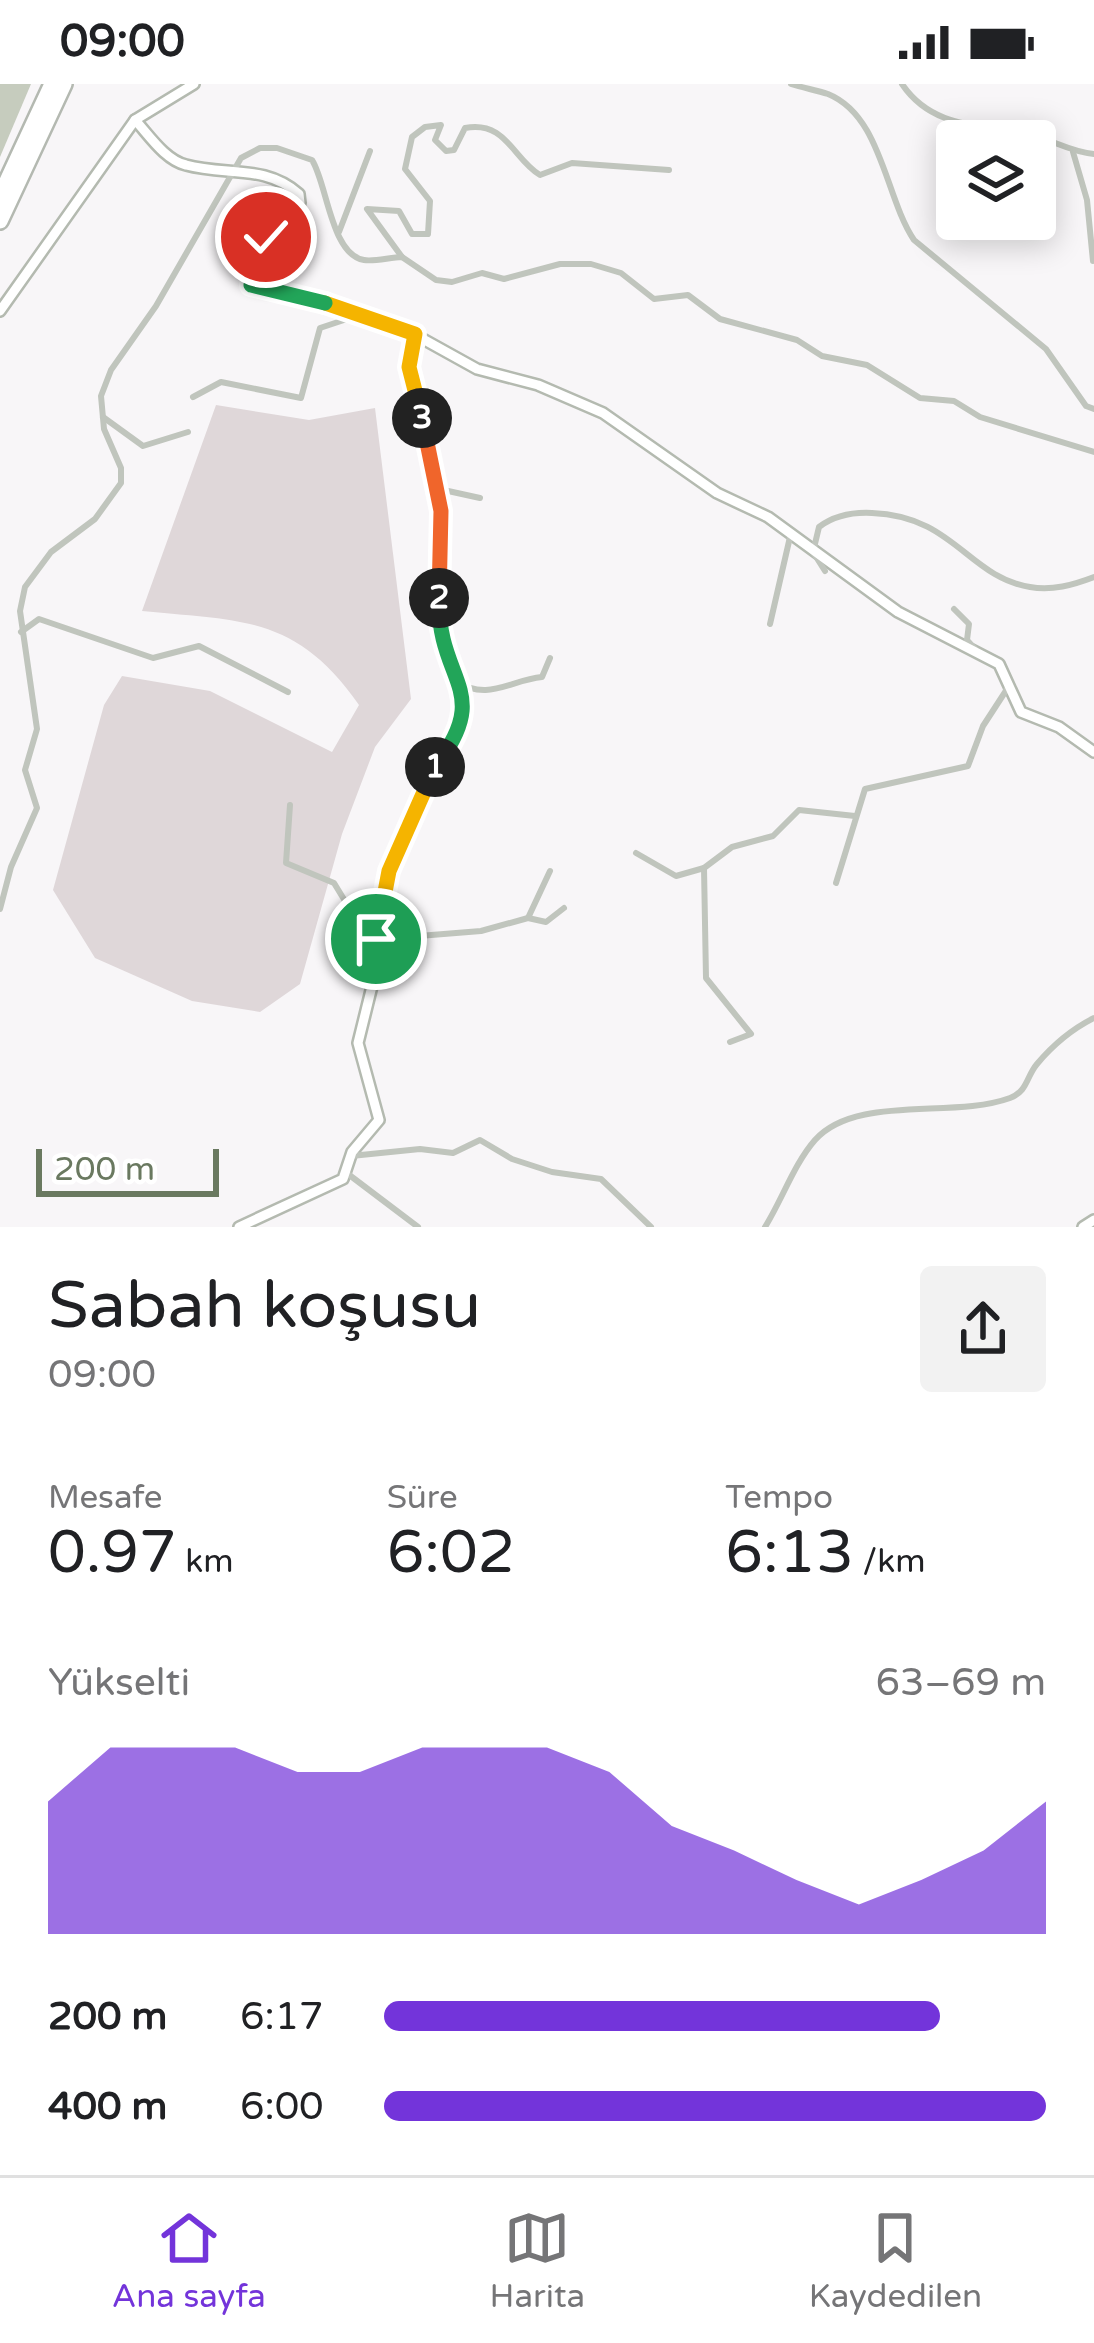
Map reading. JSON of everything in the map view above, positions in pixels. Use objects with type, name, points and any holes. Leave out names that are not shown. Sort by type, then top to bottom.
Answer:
[{"type":"highway","points":[[0,196],[52,84]]},
{"type":"highway","points":[[0,221],[64,84]]},
{"type":"street","points":[[0,311],[135,120],[194,84]]},
{"type":"street","points":[[790,84],[828,94],[855,115],[872,141],[899,217],[914,240],[943,258],[1046,350],[1086,406],[1094,409]]},
{"type":"street","points":[[902,84],[949,120]]},
{"type":"street","points":[[135,120],[186,165],[232,168],[287,183],[299,194],[300,203],[266,237],[283,261],[257,271],[251,285],[362,314],[415,334],[477,369],[573,397],[717,493],[768,517],[898,612],[999,664],[1021,712],[1059,727],[1094,752]]},
{"type":"street","points":[[669,170],[572,163],[540,176],[518,149],[490,129],[465,128],[454,150],[446,152],[435,140],[441,125],[425,127],[412,137],[405,169],[430,201],[428,234],[412,234],[399,211],[367,209],[402,257],[436,280],[452,282],[482,273],[504,279],[560,264],[610,268],[654,299],[688,295],[720,319],[797,340],[822,356],[867,365],[920,398],[955,401],[980,417],[1094,452]]},
{"type":"street","points":[[1056,144],[1094,154]]},
{"type":"street","points":[[0,909],[11,867],[38,808],[25,770],[37,716],[21,632],[25,586],[51,552],[95,519],[121,483],[101,396],[111,370],[156,306],[232,168],[260,148],[296,152],[312,160],[352,254],[364,260],[402,257]]},
{"type":"street","points":[[339,232],[370,151]]},
{"type":"street","points":[[1073,152],[1087,200],[1093,261]]},
{"type":"street","points":[[193,397],[221,382],[301,398],[320,328],[362,314]]},
{"type":"street","points":[[290,805],[286,863],[334,883],[356,919],[374,914],[424,786],[462,728],[466,708],[453,679],[439,608],[443,544],[439,489],[409,367],[415,334]]},
{"type":"street","points":[[103,417],[143,446],[188,433]]},
{"type":"street","points":[[439,489],[480,498]]},
{"type":"street","points":[[825,572],[814,552],[819,527],[853,512],[916,518],[997,576],[1028,587],[1052,588],[1094,577]]},
{"type":"street","points":[[770,624],[790,537]]},
{"type":"street","points":[[954,609],[969,624],[968,640],[979,657]]},
{"type":"street","points":[[21,632],[39,619],[153,658],[199,646],[288,692]]},
{"type":"street","points":[[453,679],[474,691],[517,686],[542,676],[550,658]]},
{"type":"street","points":[[836,884],[846,866],[855,816],[868,787],[971,763],[983,726],[1009,686]]},
{"type":"street","points":[[636,853],[670,875],[704,868],[731,847],[773,836],[799,810],[855,816]]},
{"type":"street","points":[[704,868],[706,978],[751,1034],[730,1042]]},
{"type":"street","points":[[528,918],[550,871]]},
{"type":"street","points":[[348,1174],[349,1156],[380,1120],[358,1043],[375,974],[384,895]]},
{"type":"street","points":[[375,974],[394,938],[481,932],[528,918],[546,922],[564,908]]},
{"type":"street","points":[[765,1227],[781,1206],[800,1162],[827,1129],[848,1117],[941,1110],[1013,1097],[1070,1030],[1094,1018]]},
{"type":"street","points":[[349,1156],[420,1149],[453,1153],[480,1140],[512,1159],[552,1172],[601,1179],[651,1227]]},
{"type":"street","points":[[239,1227],[348,1174]]},
{"type":"street","points":[[348,1174],[418,1227]]},
{"type":"street","points":[[1083,1227],[1094,1220]]},
{"type":"shaded area","points":[[0,84],[31,84],[0,157]]},
{"type":"shaded area","points":[[216,405],[309,420],[375,408],[411,699],[375,747],[342,834],[300,984],[260,1012],[192,1001],[95,958],[53,890],[104,705],[122,676],[210,691],[332,752],[359,705],[336,676],[289,638],[238,621],[142,611]]},
{"type":"route","points":[[266,237],[283,261],[257,271],[251,285],[377,317],[415,334],[409,367],[441,511],[442,637],[449,669],[466,708],[459,735],[428,777],[389,871],[376,939]]}]
